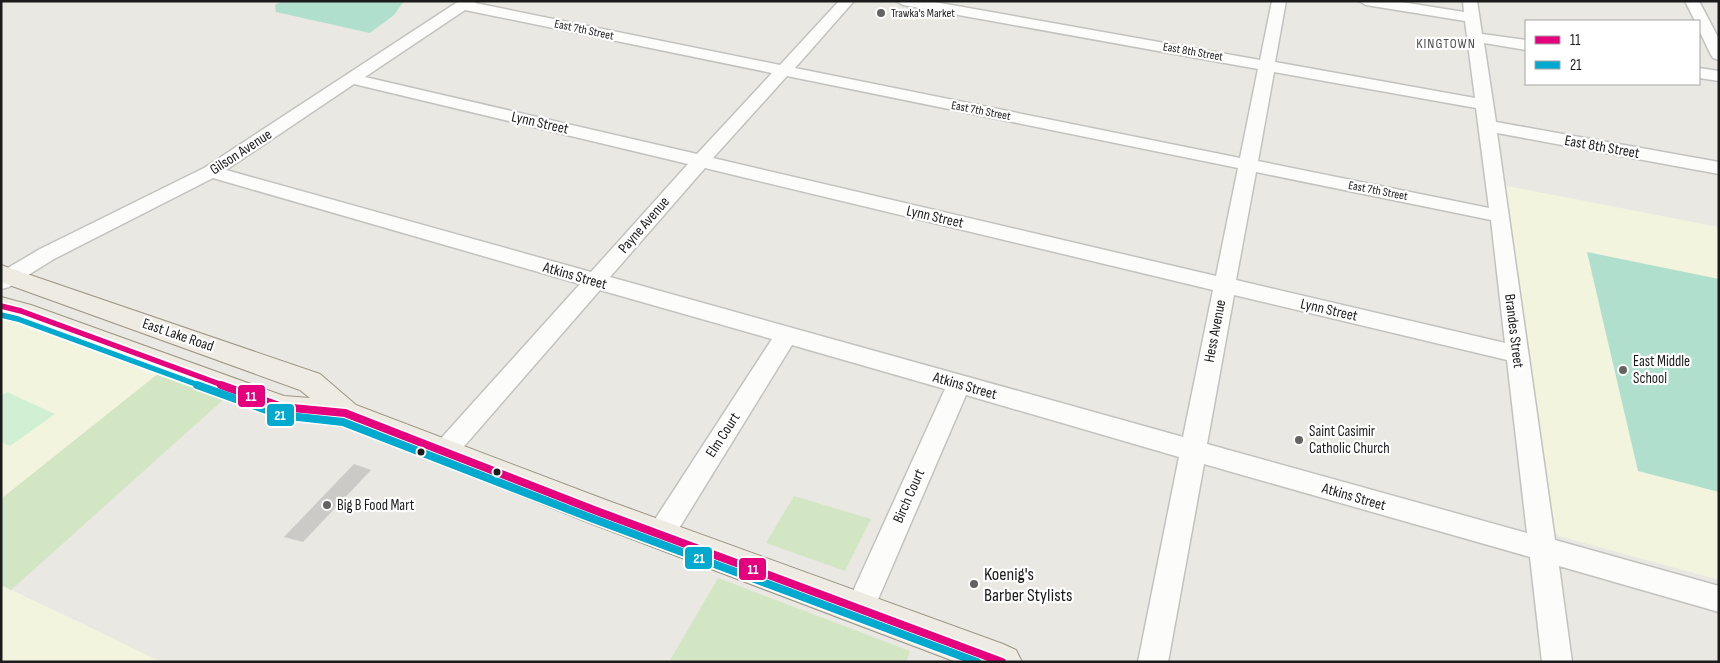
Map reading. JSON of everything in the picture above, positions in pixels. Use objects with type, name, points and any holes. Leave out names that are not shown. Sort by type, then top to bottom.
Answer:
[{"type":"main road","name":"East Lake Road","points":[[4,277],[310,382],[346,414]]},
{"type":"main road","name":"East Lake Road","points":[[1,306],[21,311],[282,406],[346,414],[660,535],[1003,662]]},
{"type":"street","name":"Payne Avenue","points":[[444,452],[783,70],[847,1]]},
{"type":"street","name":"East 8th Street","points":[[903,1],[1266,65],[1719,168]]},
{"type":"street","name":"Hess Avenue","points":[[1153,662],[1279,1]]},
{"type":"street","points":[[1366,1],[1472,19],[1525,45]]},
{"type":"street","points":[[1692,1],[1719,55]]},
{"type":"street","name":"East 7th Street","points":[[466,3],[783,70],[1500,216]]},
{"type":"street","name":"Gilson Avenue","points":[[4,277],[71,241],[211,172],[466,3]]},
{"type":"street","name":"Brandes Street","points":[[1472,19],[1484,115],[1500,216],[1557,662]]},
{"type":"street","points":[[1700,73],[1719,76]]},
{"type":"street","name":"Lynn Street","points":[[352,79],[1517,354]]},
{"type":"street","name":"Atkins Street","points":[[211,172],[1719,599]]},
{"type":"street","name":"Elm Court","points":[[660,535],[787,335]]},
{"type":"street","name":"Birch Court","points":[[860,608],[959,384]]},
{"type":"shaded area","points":[[283,1],[404,1],[394,15],[370,33],[276,12],[275,5]]},
{"type":"shaded area","name":"East Middle School","points":[[1502,185],[1719,227],[1719,580],[1559,536],[1550,529]]},
{"type":"shaded area","points":[[1587,252],[1719,279],[1719,492],[1638,471]]},
{"type":"shaded area","points":[[1,317],[130,365],[159,373],[1,499]]},
{"type":"shaded area","points":[[159,373],[224,399],[11,590],[1,585],[1,499]]},
{"type":"shaded area","points":[[7,392],[55,414],[10,446],[1,442],[1,396]]},
{"type":"shaded area","points":[[794,496],[871,519],[845,571],[766,543]]},
{"type":"shaded area","points":[[718,578],[910,651],[906,662],[669,662]]},
{"type":"shaded area","points":[[1,585],[79,622],[161,662],[1,662]]},
{"type":"building","name":"Big B Food Mart","points":[[354,464],[371,470],[303,542],[284,537]]},
{"type":"transit line","name":"11","points":[[1,306],[21,311],[282,407],[345,413],[594,510],[1002,662]]},
{"type":"transit line","name":"21","points":[[1,315],[18,319],[280,415],[343,422],[591,518],[977,662]]},
{"type":"place","name":"Trawka's Market","points":[[881,13]]},
{"type":"place","name":"East Middle School","points":[[1623,370]]},
{"type":"place","name":"Saint Casimir Catholic Church","points":[[1299,440]]},
{"type":"place","name":"Big B Food Mart","points":[[327,505]]},
{"type":"place","name":"Koenig's Barber Stylists","points":[[974,584]]},
{"type":"district","name":"KINGTOWN","points":[[1446,43]]}]
